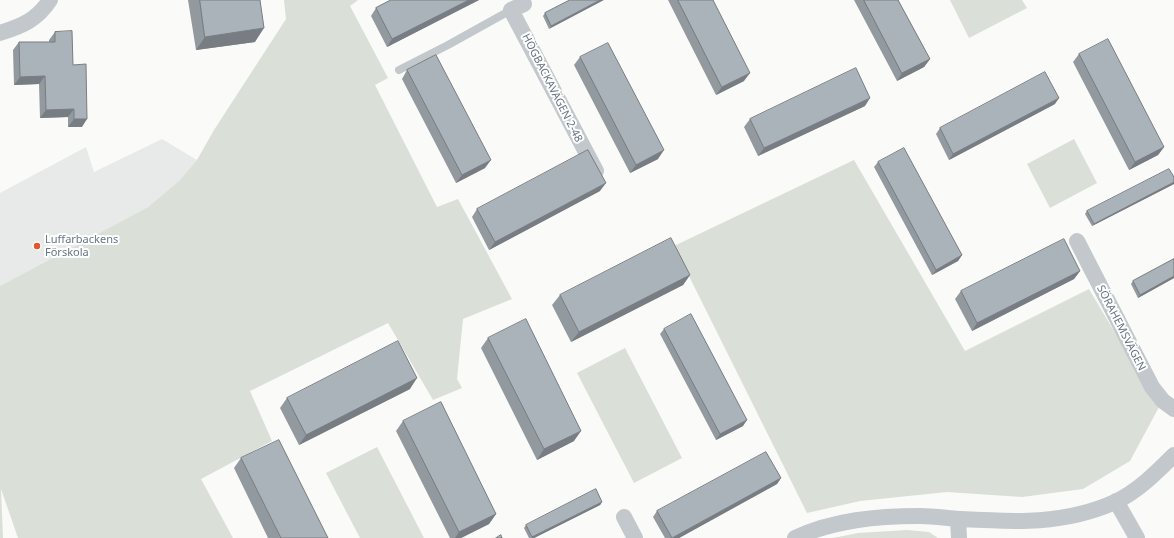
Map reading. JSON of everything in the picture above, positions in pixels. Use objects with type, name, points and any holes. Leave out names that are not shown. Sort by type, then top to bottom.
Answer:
[{"type":"street","points":[[0,33],[16,28],[35,19],[44,10],[50,0]]},
{"type":"street","name":"HÖGBACKAVÄGEN 2-48","points":[[517,5],[602,183]]},
{"type":"street","name":"SÖRAHEMSVÄGEN","points":[[1077,240],[1152,388],[1163,401],[1174,409]]},
{"type":"street","points":[[795,538],[809,531],[858,520],[884,517],[921,516],[958,519],[1038,521],[1074,516],[1116,501],[1155,474],[1174,455]]},
{"type":"street","points":[[1116,501],[1137,538]]},
{"type":"street","points":[[624,517],[635,538]]},
{"type":"street","points":[[958,519],[959,538]]},
{"type":"lane","points":[[399,70],[448,45],[517,5]]},
{"type":"shaded area","points":[[284,0],[358,0],[350,6],[388,78],[375,85],[437,207],[458,199],[512,299],[463,319],[457,379],[462,388],[433,400],[388,323],[250,391],[272,441],[201,479],[233,538],[18,538],[1,489],[3,538],[0,538],[0,286],[148,207],[179,181],[197,160],[214,130],[286,19]]},
{"type":"shaded area","points":[[950,0],[1022,0],[1027,8],[969,38]]},
{"type":"shaded area","name":"Luffarbackens Förskola","points":[[162,139],[197,160],[179,181],[148,207],[0,286],[0,193],[86,147],[94,172]]},
{"type":"shaded area","points":[[1074,139],[1097,183],[1050,208],[1027,164]]},
{"type":"shaded area","points":[[854,160],[965,351],[1089,289],[1159,407],[1130,461],[1083,489],[1022,497],[947,492],[860,501],[807,513],[674,246]]},
{"type":"shaded area","points":[[625,348],[682,458],[634,483],[577,373]]},
{"type":"shaded area","points":[[377,447],[424,538],[360,538],[326,473]]},
{"type":"shaded area","points":[[907,530],[929,532],[938,538],[833,538],[858,533]]},
{"type":"building","points":[[200,0],[260,0],[264,28],[205,37]]},
{"type":"building","points":[[391,0],[469,0],[392,39],[376,8]]},
{"type":"building","points":[[570,0],[600,0],[551,26],[545,13]]},
{"type":"building","points":[[678,0],[713,0],[750,73],[722,87]]},
{"type":"building","points":[[864,0],[898,0],[930,59],[902,73]]},
{"type":"building","points":[[72,31],[73,65],[86,64],[87,119],[74,119],[74,109],[46,110],[45,76],[20,77],[19,42],[55,42],[55,32]]},
{"type":"building","points":[[1108,39],[1164,147],[1135,162],[1079,54]]},
{"type":"building","points":[[608,43],[664,150],[636,165],[580,57]]},
{"type":"building","points":[[436,55],[491,160],[462,175],[407,70]]},
{"type":"building","points":[[856,68],[870,98],[764,148],[750,119]]},
{"type":"building","points":[[1045,72],[1059,98],[953,154],[940,128]]},
{"type":"building","points":[[904,148],[962,255],[936,270],[878,162]]},
{"type":"building","points":[[588,150],[606,183],[495,242],[477,209]]},
{"type":"building","points":[[1169,169],[1174,177],[1174,182],[1094,224],[1087,211]]},
{"type":"building","points":[[671,238],[690,275],[579,332],[560,295]]},
{"type":"building","points":[[1064,239],[1080,271],[977,323],[961,291]]},
{"type":"building","points":[[1174,259],[1174,276],[1140,295],[1133,281]]},
{"type":"building","points":[[691,314],[747,420],[720,434],[664,329]]},
{"type":"building","points":[[526,319],[581,431],[544,449],[488,338]]},
{"type":"building","points":[[398,341],[417,378],[306,435],[287,398]]},
{"type":"building","points":[[441,402],[496,514],[459,532],[403,421]]},
{"type":"building","points":[[279,440],[328,538],[281,538],[241,458]]},
{"type":"building","points":[[766,452],[781,478],[672,538],[657,511]]},
{"type":"building","points":[[596,489],[602,502],[532,537],[526,525]]},
{"type":"place","name":"Luffarbackens Förskola","points":[[37,246]]}]
